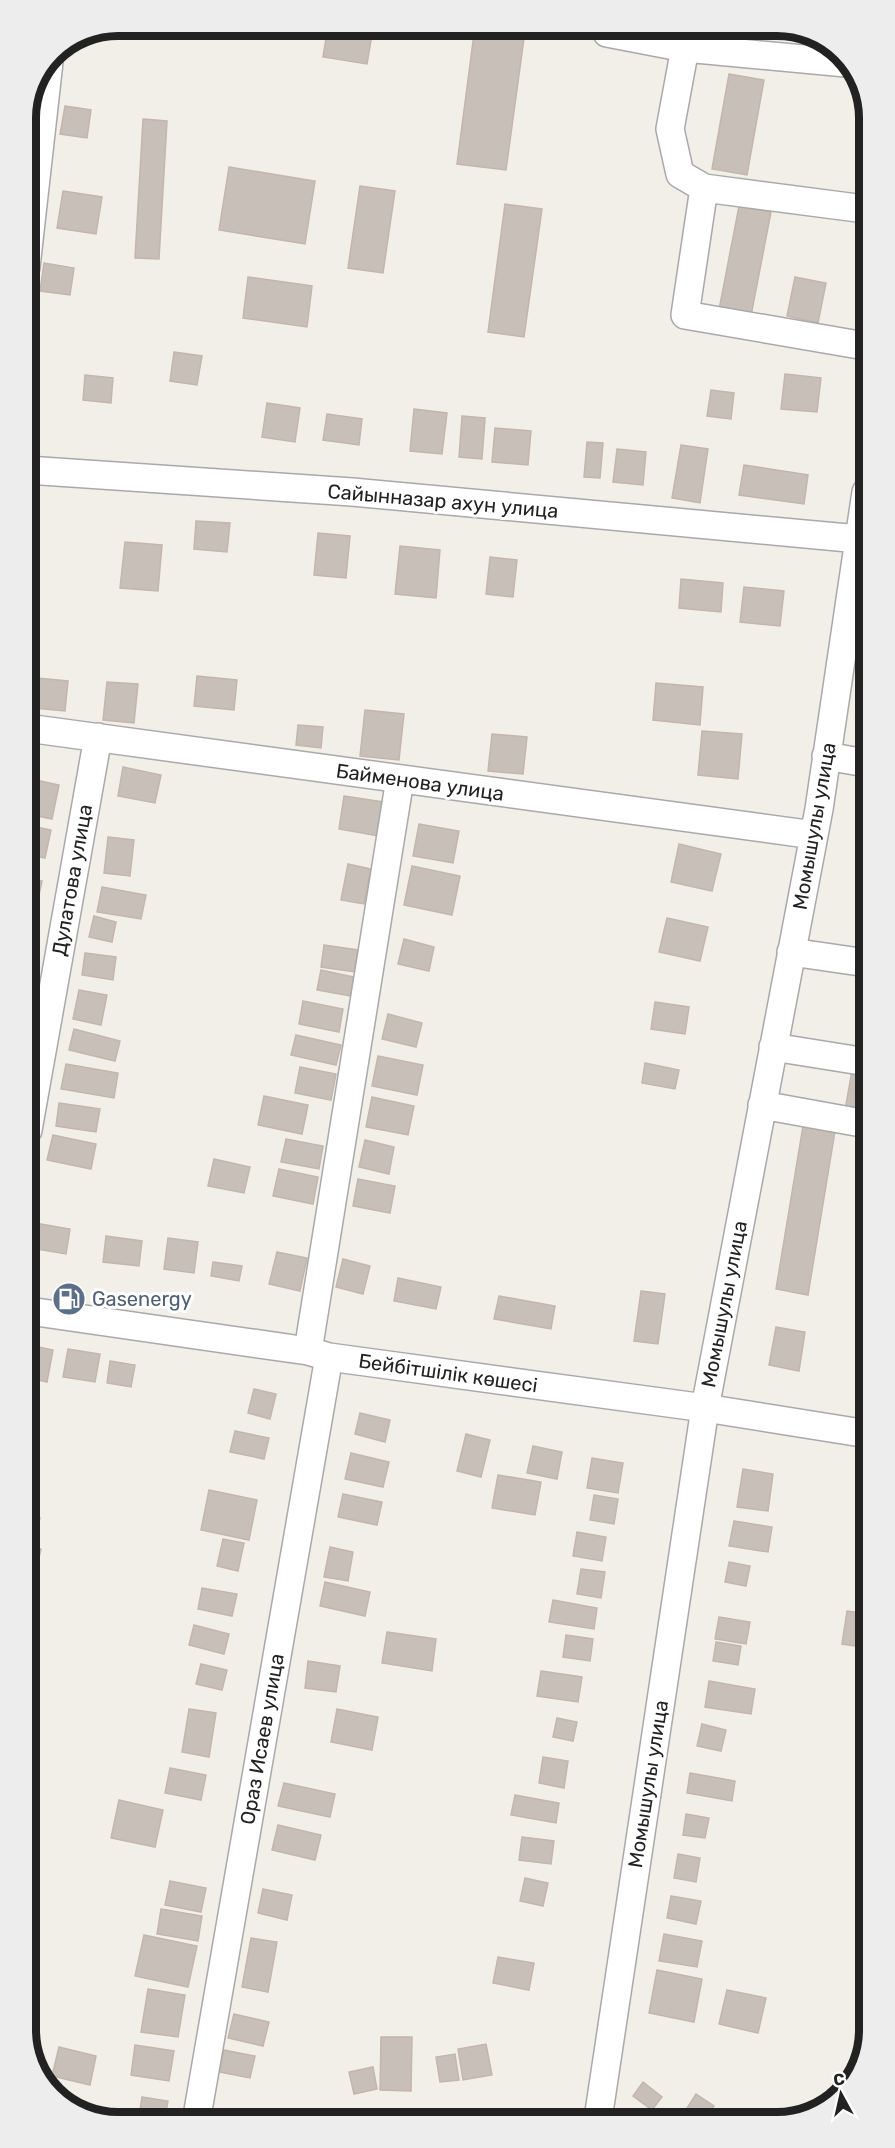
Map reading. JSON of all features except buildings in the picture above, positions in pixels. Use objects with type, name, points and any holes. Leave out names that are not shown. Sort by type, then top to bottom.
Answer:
[{"type":"street","points":[[623,36],[685,48],[837,62]]},
{"type":"street","points":[[685,48],[670,129],[680,174],[704,188],[859,208]]},
{"type":"street","points":[[36,178],[47,77]]},
{"type":"street","points":[[704,188],[685,315],[859,344]]},
{"type":"street","name":"Сайынназар ахун улица","points":[[36,471],[352,492],[859,538]]},
{"type":"street","name":"Момышулы улица","points":[[599,2112],[705,1408],[814,835],[859,538]]},
{"type":"street","name":"Байменова улица","points":[[36,729],[814,835]]},
{"type":"street","name":"Дулатова улица","points":[[36,1085],[98,737]]},
{"type":"street","points":[[826,756],[859,762]]},
{"type":"street","name":"Ораз Исаев улица","points":[[198,2112],[318,1354],[400,779]]},
{"type":"street","points":[[791,951],[859,962]]},
{"type":"street","points":[[774,1047],[859,1061]]},
{"type":"street","points":[[762,1105],[859,1123]]},
{"type":"street","name":"Бейбітшілік көшесі","points":[[36,1312],[705,1408],[859,1433]]},
{"type":"place","name":"Gasenergy","points":[[69,1299]]}]
